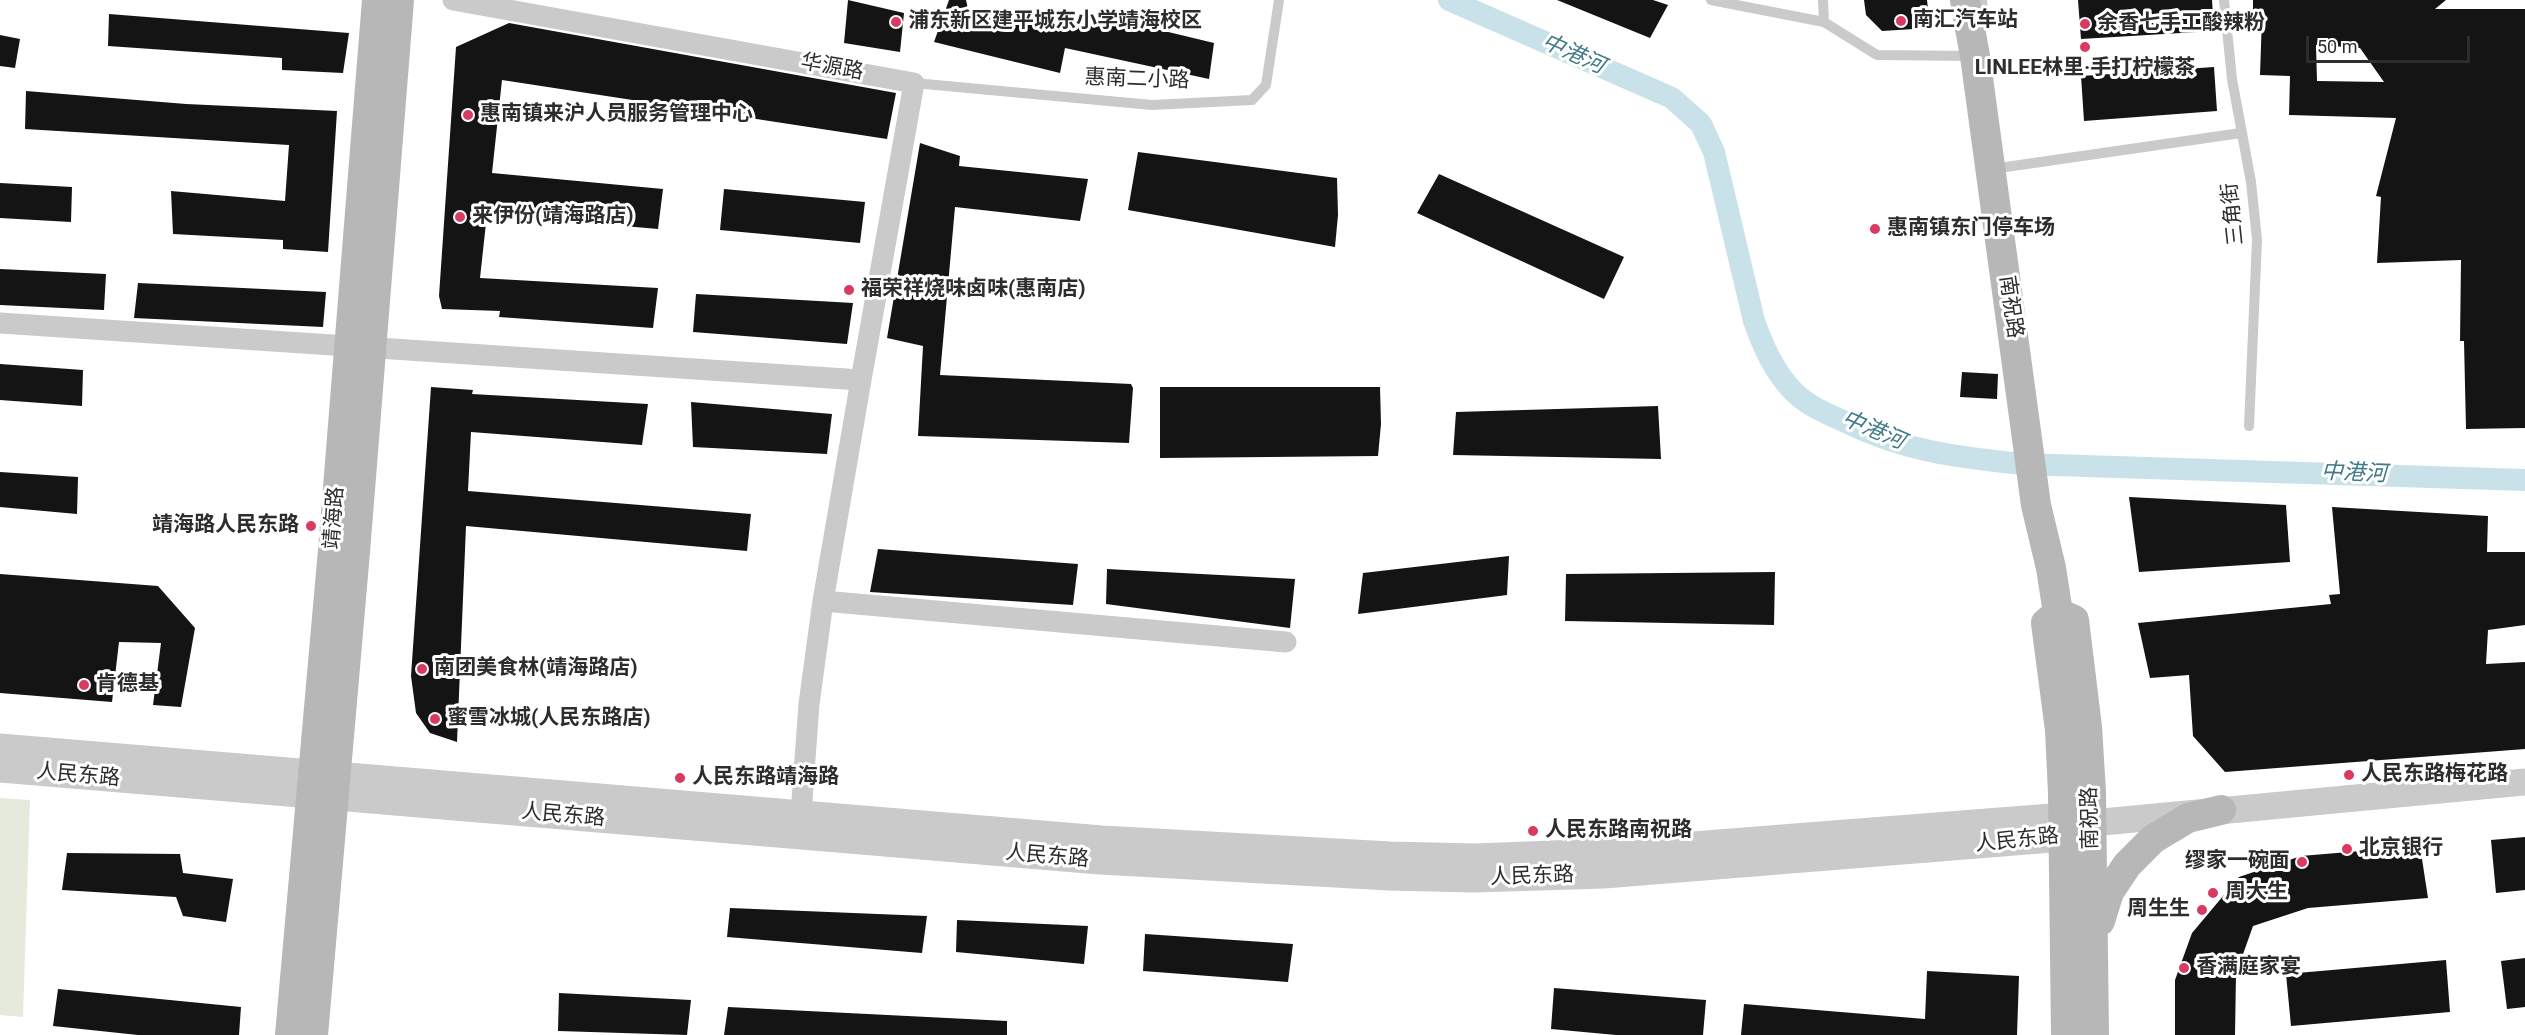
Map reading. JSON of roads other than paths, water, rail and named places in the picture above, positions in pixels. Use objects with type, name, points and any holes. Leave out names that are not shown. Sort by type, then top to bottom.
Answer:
[{"type":"main road","name":"靖海路","points":[[360,346],[376,0]]},
{"type":"main road","name":"靖海路","points":[[313,1035],[323,785],[360,346],[399,0]]},
{"type":"main road","name":"南祝路","points":[[1965,0],[1991,170],[2036,505],[2058,613],[2046,623],[2073,825],[2094,942],[2094,1035]]},
{"type":"main road","name":"靖海路","points":[[290,1035],[323,785]]},
{"type":"main road","points":[[2094,942],[2109,892],[2127,864],[2153,839],[2170,828],[2188,818],[2221,810]]},
{"type":"main road","name":"南祝路","points":[[2066,1035],[2073,825]]},
{"type":"street","name":"华源路","points":[[453,0],[914,83]]},
{"type":"street","points":[[801,814],[809,704],[823,601],[914,83]]},
{"type":"street","points":[[0,323],[861,380]]},
{"type":"street","points":[[823,601],[1286,642]]},
{"type":"street","name":"人民东路","points":[[0,747],[323,785],[1100,861],[1389,877],[1474,879],[1604,874],[2221,810],[2525,782]]},
{"type":"street","name":"人民东路","points":[[0,769],[323,785],[801,814],[1102,839],[1345,853],[1474,857],[1642,850],[2073,825]]},
{"type":"lane","name":"惠南二小路","points":[[914,83],[1152,105],[1252,100],[1266,85],[1279,0]]},
{"type":"lane","points":[[1711,0],[1824,22],[1877,55],[1973,45],[1983,10],[1982,0]]},
{"type":"lane","points":[[1823,0],[1824,22]]},
{"type":"lane","name":"三角街","points":[[2224,0],[2228,49],[2251,182],[2257,240],[2249,426]]},
{"type":"lane","points":[[1991,170],[2241,133]]},
{"type":"waterway","name":"中港河","points":[[1449,0],[1672,98],[1701,124],[1714,152],[1754,321],[1770,358],[1787,384],[1805,401],[1864,431],[1930,451],[2022,464],[2525,480]]},
{"type":"place","name":"南汇汽车站","points":[[1901,21]]},
{"type":"place","name":"浦东新区建平城东小学靖海校区","points":[[896,22]]},
{"type":"place","name":"余香七手工酸辣粉","points":[[2085,24]]},
{"type":"place","name":"LINLEE林里·手打柠檬茶","points":[[2085,47]]},
{"type":"place","name":"惠南镇来沪人员服务管理中心","points":[[468,115]]},
{"type":"place","name":"来伊份(靖海路店)","points":[[460,217]]},
{"type":"place","name":"惠南镇东门停车场","points":[[1875,229]]},
{"type":"place","name":"福荣祥烧味卤味(惠南店)","points":[[849,290]]},
{"type":"place","name":"靖海路人民东路","points":[[311,526]]},
{"type":"place","name":"南团美食林(靖海路店)","points":[[422,669]]},
{"type":"place","name":"肯德基","points":[[84,685]]},
{"type":"place","name":"蜜雪冰城(人民东路店)","points":[[435,719]]},
{"type":"place","name":"人民东路梅花路","points":[[2349,775]]},
{"type":"place","name":"人民东路靖海路","points":[[680,778]]},
{"type":"place","name":"人民东路南祝路","points":[[1533,831]]},
{"type":"place","name":"北京银行","points":[[2347,849]]},
{"type":"place","name":"缪家一碗面","points":[[2302,862]]},
{"type":"place","name":"周大生","points":[[2213,893]]},
{"type":"place","name":"周生生","points":[[2202,910]]},
{"type":"place","name":"香满庭家宴","points":[[2184,968]]}]
